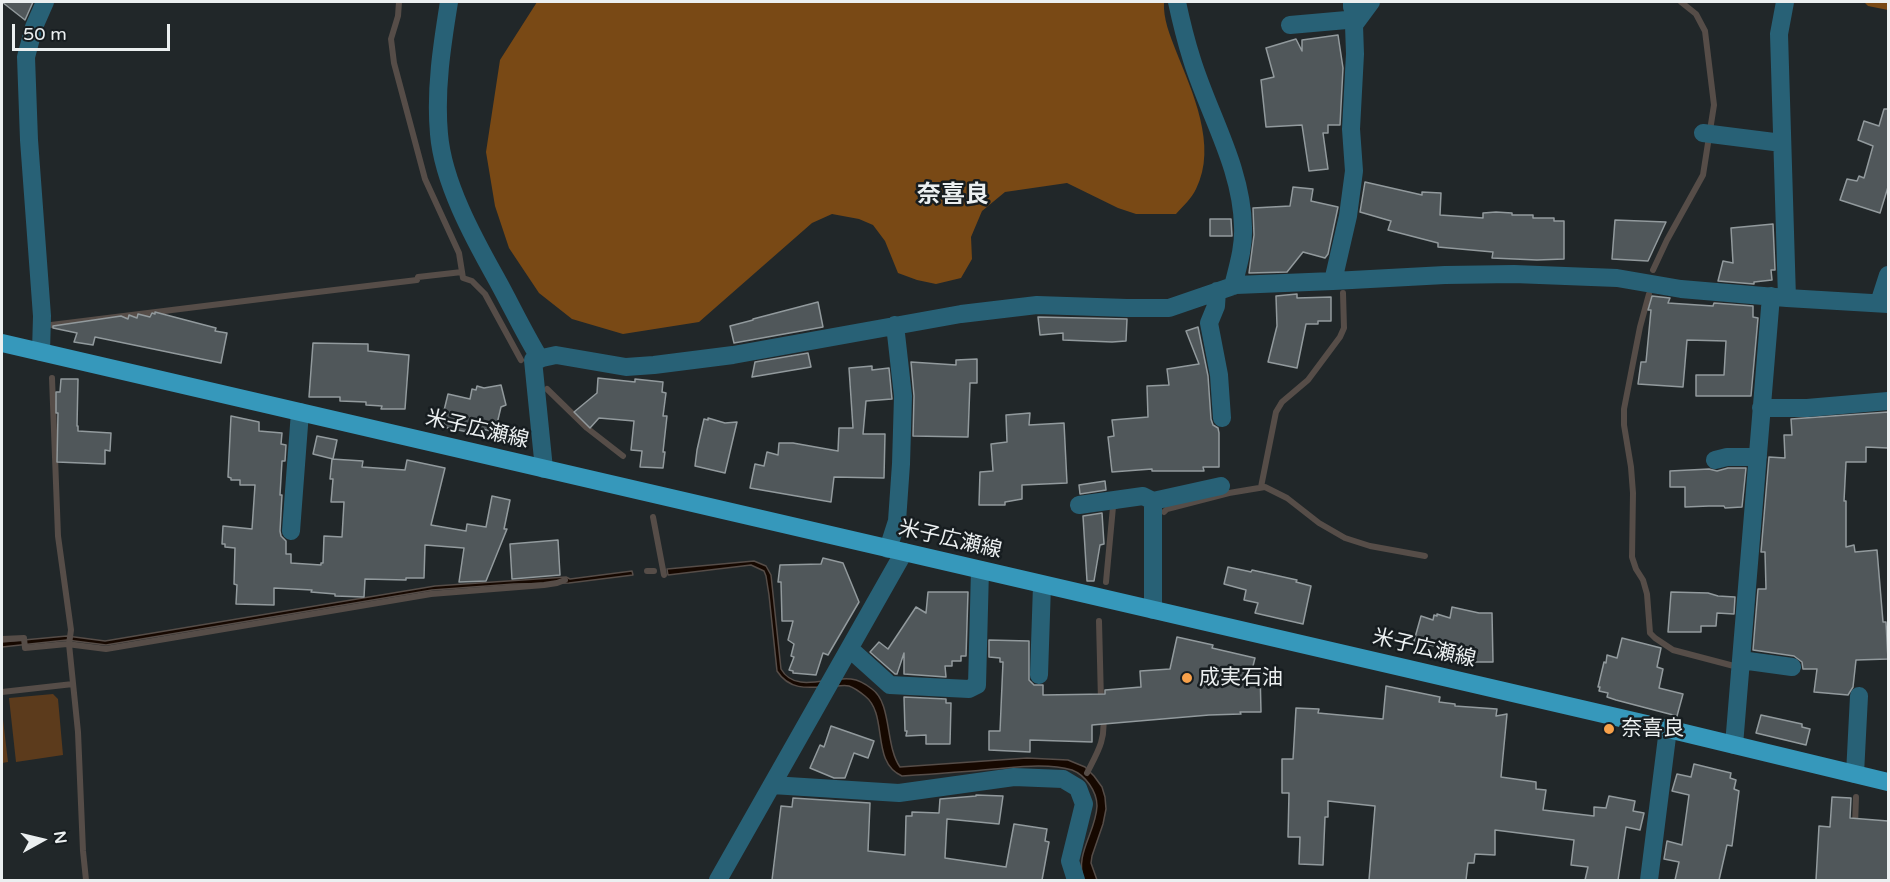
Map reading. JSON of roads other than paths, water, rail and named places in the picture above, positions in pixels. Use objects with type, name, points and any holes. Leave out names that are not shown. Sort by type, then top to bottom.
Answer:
[{"type":"main road","name":"米子広瀬線","points":[[2,343],[1888,782]]},
{"type":"street","points":[[41,352],[42,316],[29,140],[26,57],[34,27],[45,2]]},
{"type":"street","points":[[449,2],[442,46],[438,106],[439,134],[444,162],[450,183],[486,261],[540,359]]},
{"type":"street","points":[[1176,2],[1192,60],[1231,165],[1241,199],[1242,250],[1209,323],[1219,375],[1222,418]]},
{"type":"street","points":[[1290,25],[1355,10],[1371,2]]},
{"type":"street","points":[[1734,745],[1761,408],[1779,297],[1782,143],[1779,34],[1785,2]]},
{"type":"street","points":[[1333,281],[1348,216],[1354,171],[1351,129],[1355,10]]},
{"type":"street","points":[[1703,133],[1782,143]]},
{"type":"street","points":[[544,469],[533,360],[556,355],[626,367],[654,365],[733,355],[895,325],[1037,304],[1169,308],[1225,289],[1445,275],[1514,274],[1606,278],[1648,282],[1681,289],[1884,303],[1888,275]]},
{"type":"street","points":[[718,880],[850,649],[896,550],[902,464],[903,396],[895,325]]},
{"type":"street","points":[[1761,408],[1807,408],[1888,401]]},
{"type":"street","points":[[291,531],[300,412]]},
{"type":"street","points":[[1715,460],[1727,457],[1758,457]]},
{"type":"street","points":[[1079,505],[1143,496],[1153,501],[1221,486]]},
{"type":"street","points":[[1153,501],[1153,610]]},
{"type":"street","points":[[850,649],[890,685],[969,689],[977,685],[980,570]]},
{"type":"street","points":[[1039,675],[1042,585]]},
{"type":"street","points":[[1741,660],[1792,667]]},
{"type":"street","points":[[1856,774],[1859,696]]},
{"type":"street","points":[[1648,880],[1668,729]]},
{"type":"street","points":[[772,786],[899,793],[1014,777],[1064,779],[1078,788],[1084,804],[1070,861],[1076,880]]},
{"type":"waterway","points":[[399,2],[398,16],[391,39],[394,63],[425,179],[459,253],[463,278],[472,281],[485,294],[521,360]]},
{"type":"waterway","points":[[1653,270],[1703,175],[1714,105],[1705,31],[1696,14],[1681,2]]},
{"type":"waterway","points":[[51,325],[417,280],[418,277],[462,272]]},
{"type":"waterway","points":[[1261,487],[1276,412],[1282,402],[1308,380],[1340,337],[1344,328],[1343,293]]},
{"type":"waterway","points":[[1649,294],[1624,409],[1633,493],[1632,557],[1647,594],[1650,633],[1673,650],[1734,666]]},
{"type":"waterway","points":[[52,378],[58,536],[71,630],[69,644],[78,732],[86,880]]},
{"type":"waterway","points":[[547,389],[587,428],[623,456]]},
{"type":"waterway","points":[[1164,512],[1167,509],[1229,493],[1265,487],[1287,498],[1319,523],[1345,538],[1370,546],[1425,556]]},
{"type":"waterway","points":[[1106,582],[1113,507],[1116,506]]},
{"type":"waterway","points":[[653,517],[664,575]]},
{"type":"waterway","points":[[647,571],[654,571]]},
{"type":"waterway","points":[[2,639],[24,638],[25,648],[67,644],[106,649],[431,594],[544,585],[565,580]]},
{"type":"waterway","points":[[1099,621],[1101,701]]},
{"type":"waterway","points":[[2,692],[73,684]]},
{"type":"waterway","points":[[1087,773],[1102,740],[1103,717]]},
{"type":"waterway","points":[[1855,826],[1856,797]]},
{"type":"place","name":"成実石油","points":[[1187,678]]},
{"type":"place","name":"奈喜良","points":[[1609,729]]},
{"type":"district","name":"奈喜良","points":[[953,196]]}]
